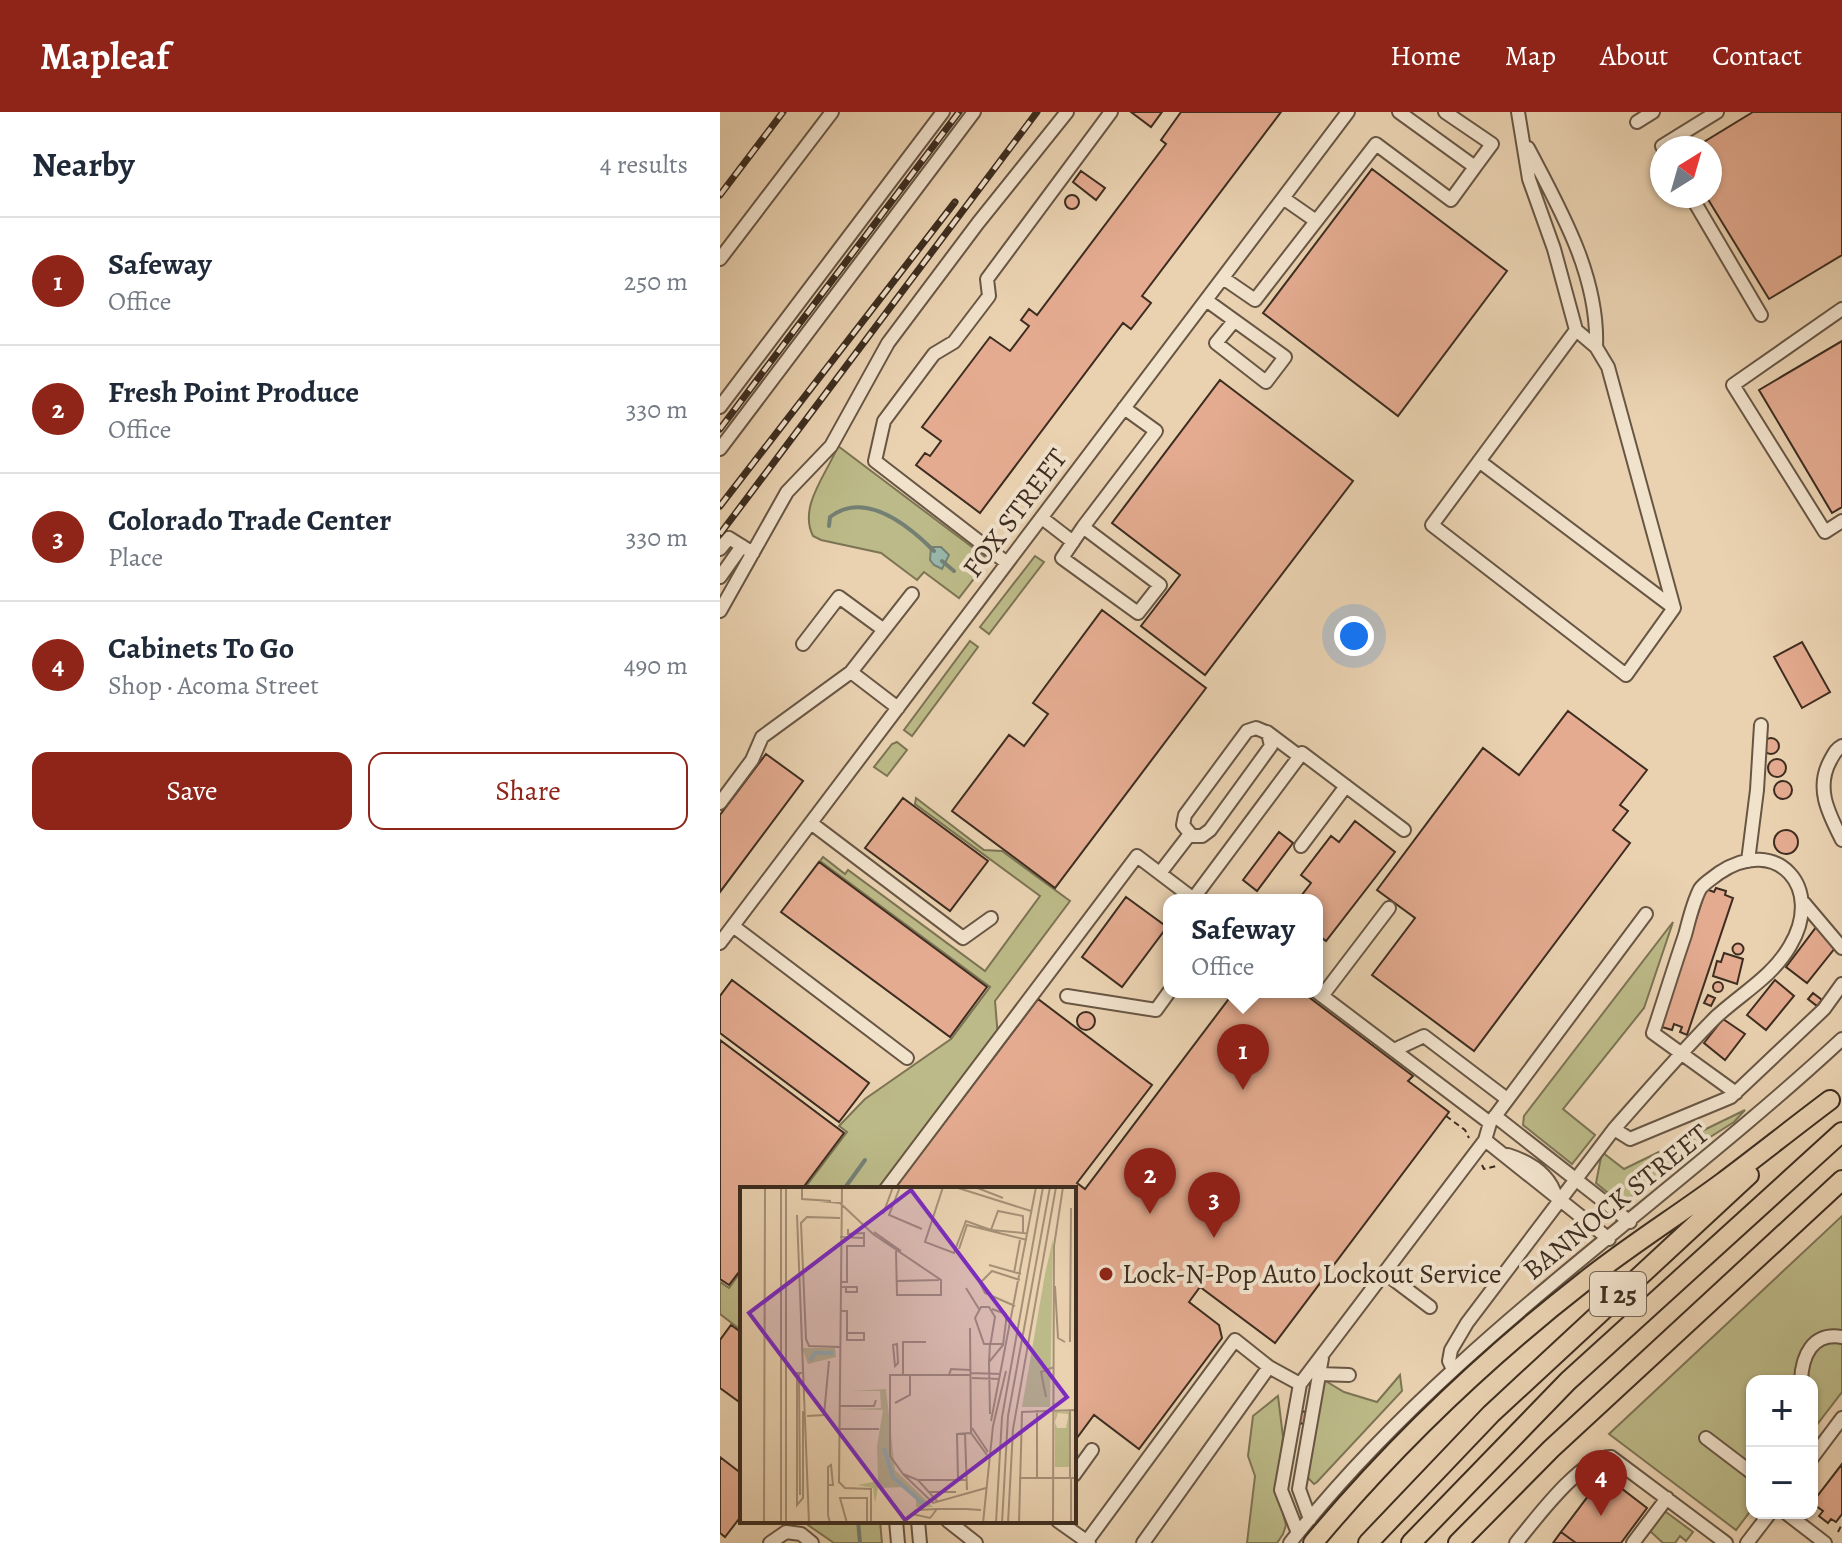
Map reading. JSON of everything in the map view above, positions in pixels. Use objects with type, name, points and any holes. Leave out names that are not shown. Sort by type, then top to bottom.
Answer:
[{"type":"highway","points":[[1301,1540],[1522,1332],[1586,1280],[1724,1181],[1836,1095]]},
{"type":"highway","name":"I 25","points":[[1368,1543],[1491,1414],[1836,1095]]},
{"type":"highway","points":[[1411,1543],[1568,1381],[1842,1132]]},
{"type":"highway","name":"I 25","points":[[1458,1543],[1551,1449],[1842,1180]]},
{"type":"street","points":[[720,259],[832,112]]},
{"type":"street","points":[[720,407],[943,112]]},
{"type":"street","points":[[720,449],[974,112]]},
{"type":"street","points":[[720,577],[787,492],[831,446],[888,343],[1067,112]]},
{"type":"street","points":[[1007,563],[875,461],[884,421],[934,354],[954,342],[989,296],[987,279],[1111,112]]},
{"type":"street","name":"FOX STREET","points":[[720,943],[1348,112]]},
{"type":"street","points":[[1399,112],[1475,167]]},
{"type":"street","points":[[1223,278],[1255,300],[1376,144],[1451,200],[1492,144],[1445,112]]},
{"type":"street","points":[[1518,112],[1529,179],[1554,249],[1576,330],[1596,347],[1608,367],[1674,608]]},
{"type":"street","points":[[1637,122],[1653,112]]},
{"type":"street","points":[[1678,136],[1717,112]]},
{"type":"street","points":[[1522,136],[1571,231],[1597,318],[1596,347]]},
{"type":"street","points":[[1283,198],[1316,221]]},
{"type":"street","points":[[1698,208],[1761,315]]},
{"type":"street","points":[[1206,300],[1285,357],[1266,382],[1216,343],[1234,321]]},
{"type":"street","points":[[1842,309],[1733,385],[1825,532],[1842,521]]},
{"type":"street","points":[[1576,330],[1432,525],[1626,675],[1674,608]]},
{"type":"street","points":[[1083,527],[1160,585],[1138,613],[1062,558],[1083,527],[1156,431],[1124,408]]},
{"type":"street","points":[[1479,461],[1674,608]]},
{"type":"street","points":[[1042,518],[1073,542]]},
{"type":"street","points":[[720,549],[729,538],[743,547]]},
{"type":"street","points":[[720,562],[743,547]]},
{"type":"street","points":[[720,611],[743,547]]},
{"type":"street","points":[[720,803],[752,760],[768,729],[851,672],[912,594]]},
{"type":"street","points":[[803,644],[839,597],[884,630]]},
{"type":"street","points":[[851,672],[898,708]]},
{"type":"street","points":[[1748,861],[1761,725]]},
{"type":"street","points":[[1265,730],[1271,737],[1271,746],[1210,830],[1202,836],[1190,834],[1183,825],[1185,815],[1247,731],[1256,728],[1265,730],[1299,756]]},
{"type":"street","points":[[1842,746],[1836,750],[1827,767],[1822,790],[1827,810],[1842,840]]},
{"type":"street","points":[[1198,894],[1302,753],[1404,830]]},
{"type":"street","points":[[1301,846],[1346,786]]},
{"type":"street","points":[[811,823],[963,938],[991,918]]},
{"type":"street","points":[[1160,873],[1190,834]]},
{"type":"street","points":[[888,1187],[1137,856],[1187,894]]},
{"type":"street","points":[[1736,1093],[1653,1033],[1701,886],[1737,862],[1762,859],[1783,866],[1798,883],[1804,903],[1842,948]]},
{"type":"street","points":[[1453,1369],[1449,1361],[1451,1350],[1467,1323],[1572,1177],[1681,1053],[1724,1010],[1767,977],[1790,946],[1801,922],[1804,903]]},
{"type":"street","points":[[1323,990],[1389,908]]},
{"type":"street","points":[[1301,1540],[1281,1490],[1300,1384],[1485,1140],[1492,1119],[1646,914]]},
{"type":"street","points":[[733,926],[907,1058]]},
{"type":"street","points":[[1614,1129],[1630,1139],[1731,1097],[1824,1009],[1842,984]]},
{"type":"street","points":[[1067,996],[1156,1010],[1165,998]]},
{"type":"street","points":[[1323,996],[1394,1050],[1518,1134],[1630,1222]]},
{"type":"street","points":[[1394,1050],[1424,1036],[1507,1099]]},
{"type":"street","name":"BANNOCK STREET","points":[[1301,1540],[1310,1519],[1386,1433],[1453,1369],[1773,1103],[1842,1039]]},
{"type":"street","points":[[1485,1140],[1609,1239]]},
{"type":"street","points":[[1385,1273],[1430,1307]]},
{"type":"street","points":[[1801,1375],[1802,1361],[1812,1345],[1830,1335],[1842,1337]]},
{"type":"street","points":[[1061,1523],[1088,1542],[1235,1340],[1269,1367],[1300,1384]]},
{"type":"street","points":[[1310,1519],[1299,1489],[1323,1354]]},
{"type":"street","points":[[1143,1543],[1269,1367]]},
{"type":"street","points":[[1319,1374],[1349,1375]]},
{"type":"street","points":[[1818,1450],[1841,1420]]},
{"type":"street","points":[[1706,1438],[1746,1467]]},
{"type":"street","points":[[1076,1472],[1092,1450]]},
{"type":"street","points":[[1516,1543],[1547,1505],[1594,1459],[1602,1456],[1611,1457],[1726,1543]]},
{"type":"street","points":[[1633,1543],[1667,1498]]},
{"type":"street","points":[[1747,1543],[1765,1519]]},
{"type":"street","points":[[1794,1519],[1825,1543]]},
{"type":"street","points":[[896,1523],[898,1543]]},
{"type":"street","points":[[918,1523],[920,1543]]},
{"type":"street","points":[[951,1523],[976,1543]]},
{"type":"street","points":[[770,1543],[786,1532],[801,1534],[812,1543]]},
{"type":"path","points":[[1838,1532],[1842,1524]]},
{"type":"shaded area","points":[[838,446],[984,556],[986,563],[959,598],[924,572],[917,580],[881,553],[813,536],[809,525],[811,502]]},
{"type":"shaded area","points":[[931,547],[941,547],[949,555],[942,569],[930,560]]},
{"type":"shaded area","points":[[1035,556],[1044,562],[989,634],[980,627]]},
{"type":"shaded area","points":[[970,641],[978,647],[912,736],[904,730]]},
{"type":"shaded area","points":[[897,742],[907,750],[887,776],[874,767]]},
{"type":"shaded area","points":[[916,798],[984,850],[1002,851],[1070,901],[995,1001],[999,1049],[894,1187],[806,1187],[847,1132],[839,1126],[865,1099],[951,1039],[990,987],[820,861],[823,857],[845,874],[848,870],[985,971],[1040,896],[915,804]]},
{"type":"shaded area","points":[[1673,922],[1644,1008],[1563,1109],[1595,1135],[1572,1164],[1523,1125],[1524,1116]]},
{"type":"shaded area","points":[[1745,1110],[1734,1122],[1696,1146],[1630,1198],[1613,1197],[1596,1183],[1602,1152],[1624,1169]]},
{"type":"shaded area","points":[[1842,1216],[1842,1392],[1818,1423],[1818,1375],[1746,1375],[1746,1517],[1736,1530],[1609,1434]]},
{"type":"shaded area","points":[[740,1273],[740,1329],[720,1314],[720,1282],[729,1288]]},
{"type":"shaded area","points":[[1400,1375],[1402,1391],[1314,1484],[1307,1477],[1324,1380],[1344,1392],[1377,1402]]},
{"type":"shaded area","points":[[1278,1396],[1283,1437],[1277,1490],[1286,1525],[1277,1543],[1247,1543],[1255,1476],[1248,1456],[1253,1416]]},
{"type":"shaded area","points":[[1666,1512],[1693,1532],[1686,1541],[1680,1536],[1675,1543],[1663,1543],[1649,1530],[1661,1513]]},
{"type":"shaded area","points":[[880,1523],[882,1543],[834,1543],[808,1525]]},
{"type":"building","points":[[1131,112],[1162,112],[1151,127]]},
{"type":"building","points":[[1181,112],[1281,112],[1142,296],[1151,303],[1131,329],[1123,323],[980,513],[916,465],[925,453],[930,456],[941,441],[922,427],[990,337],[1010,351],[1029,326],[1021,320],[1029,309],[1037,315],[1166,144],[1161,140]]},
{"type":"building","points":[[1753,112],[1842,112],[1842,255],[1769,299],[1713,208],[1722,208],[1722,136],[1714,136]]},
{"type":"building","points":[[1372,169],[1507,271],[1398,416],[1263,313]]},
{"type":"building","points":[[1081,171],[1105,188],[1096,200],[1073,182]]},
{"type":"building","points":[[1072,195],[1079,202],[1072,209],[1065,202]]},
{"type":"building","points":[[1842,341],[1842,507],[1832,513],[1759,390]]},
{"type":"building","points":[[1220,380],[1353,481],[1205,675],[1141,626],[1180,575],[1112,523]]},
{"type":"building","points":[[1102,610],[1206,688],[1055,888],[952,811],[1009,735],[1024,746],[1048,714],[1033,703]]},
{"type":"building","points":[[1802,642],[1830,692],[1802,708],[1774,657]]},
{"type":"building","points":[[1568,711],[1647,770],[1620,805],[1628,811],[1613,830],[1630,843],[1474,1051],[1372,975],[1415,918],[1377,890],[1483,748],[1519,775]]},
{"type":"building","points":[[1768,738],[1774,738],[1779,746],[1777,752],[1768,754],[1763,749],[1763,743]]},
{"type":"building","points":[[766,754],[803,781],[720,892],[720,815]]},
{"type":"building","points":[[1777,759],[1786,768],[1777,777],[1768,768]]},
{"type":"building","points":[[1783,781],[1792,790],[1783,799],[1774,790]]},
{"type":"building","points":[[903,798],[988,861],[950,911],[865,848]]},
{"type":"building","points":[[1355,821],[1395,852],[1326,941],[1323,939],[1323,894],[1303,894],[1311,883],[1301,875],[1331,836],[1339,842]]},
{"type":"building","points":[[1786,830],[1794,834],[1798,842],[1794,850],[1786,854],[1778,850],[1774,842],[1778,834]]},
{"type":"building","points":[[1279,832],[1293,843],[1257,891],[1243,880]]},
{"type":"building","points":[[819,862],[987,987],[950,1037],[781,912]]},
{"type":"building","points":[[1716,888],[1726,891],[1725,895],[1733,898],[1687,1035],[1680,1032],[1682,1027],[1674,1024],[1672,1030],[1662,1027],[1663,1020],[1706,889],[1714,892]]},
{"type":"building","points":[[1126,897],[1163,924],[1163,932],[1122,987],[1082,957]]},
{"type":"building","points":[[1817,926],[1839,943],[1807,983],[1786,967]]},
{"type":"building","points":[[1738,944],[1743,949],[1738,954],[1733,949]]},
{"type":"building","points":[[1724,953],[1743,959],[1737,984],[1713,976],[1717,961],[1721,962]]},
{"type":"building","points":[[732,980],[869,1083],[839,1122],[720,1033],[720,996]]},
{"type":"building","points":[[1775,980],[1794,996],[1766,1030],[1747,1015]]},
{"type":"building","points":[[1718,982],[1723,987],[1718,992],[1713,987]]},
{"type":"building","points":[[1813,993],[1822,1000],[1817,1006],[1808,999]]},
{"type":"building","points":[[1708,995],[1715,998],[1711,1006],[1704,1003]]},
{"type":"building","points":[[1229,998],[1310,998],[1413,1076],[1408,1081],[1449,1112],[1275,1343],[1200,1287],[1189,1302],[1219,1325],[1222,1338],[1139,1449],[1094,1415],[1076,1439],[1076,1187],[896,1187],[1038,999],[1152,1085],[1077,1183],[1085,1189]]},
{"type":"building","points":[[1086,1012],[1095,1021],[1086,1030],[1077,1021]]},
{"type":"building","points":[[1723,1019],[1745,1034],[1725,1060],[1704,1043]]},
{"type":"building","points":[[720,1040],[844,1133],[804,1187],[740,1187],[740,1271],[729,1285],[720,1279]]},
{"type":"building","points":[[731,1325],[740,1332],[740,1403],[720,1388],[720,1340]]},
{"type":"building","points":[[1300,1411],[1307,1412],[1305,1424],[1298,1423]]},
{"type":"building","points":[[720,1457],[740,1472],[740,1518],[725,1537],[720,1533]]},
{"type":"building","points":[[1842,1464],[1842,1514],[1836,1522],[1831,1519],[1828,1523],[1819,1516],[1823,1511],[1818,1507],[1818,1495]]},
{"type":"building","points":[[1604,1475],[1647,1508],[1621,1543],[1576,1543],[1561,1532]]},
{"type":"building","points":[[1561,1532],[1576,1543],[1553,1543]]},
{"type":"waterway","points":[[829,526],[830,517],[843,510],[858,507],[872,509],[899,522],[934,551]]},
{"type":"waterway","points":[[942,561],[954,571]]},
{"type":"waterway","points":[[845,1187],[865,1160]]},
{"type":"waterway","points":[[858,1523],[860,1543]]},
{"type":"railway","points":[[720,195],[783,112]]},
{"type":"railway","points":[[720,429],[959,112]]},
{"type":"railway","points":[[720,534],[1037,112]]},
{"type":"railway","points":[[720,506],[955,202]]},
{"type":"place","name":"Safeway","points":[[1243,1090]]},
{"type":"place","name":"Fresh Point Produce","points":[[1150,1214]]},
{"type":"place","name":"Colorado Trade Center","points":[[1214,1238]]},
{"type":"place","name":"Lock-N-Pop Auto Lockout Service","points":[[1106,1274]]},
{"type":"place","name":"Cabinets To Go","points":[[1601,1516]]}]
